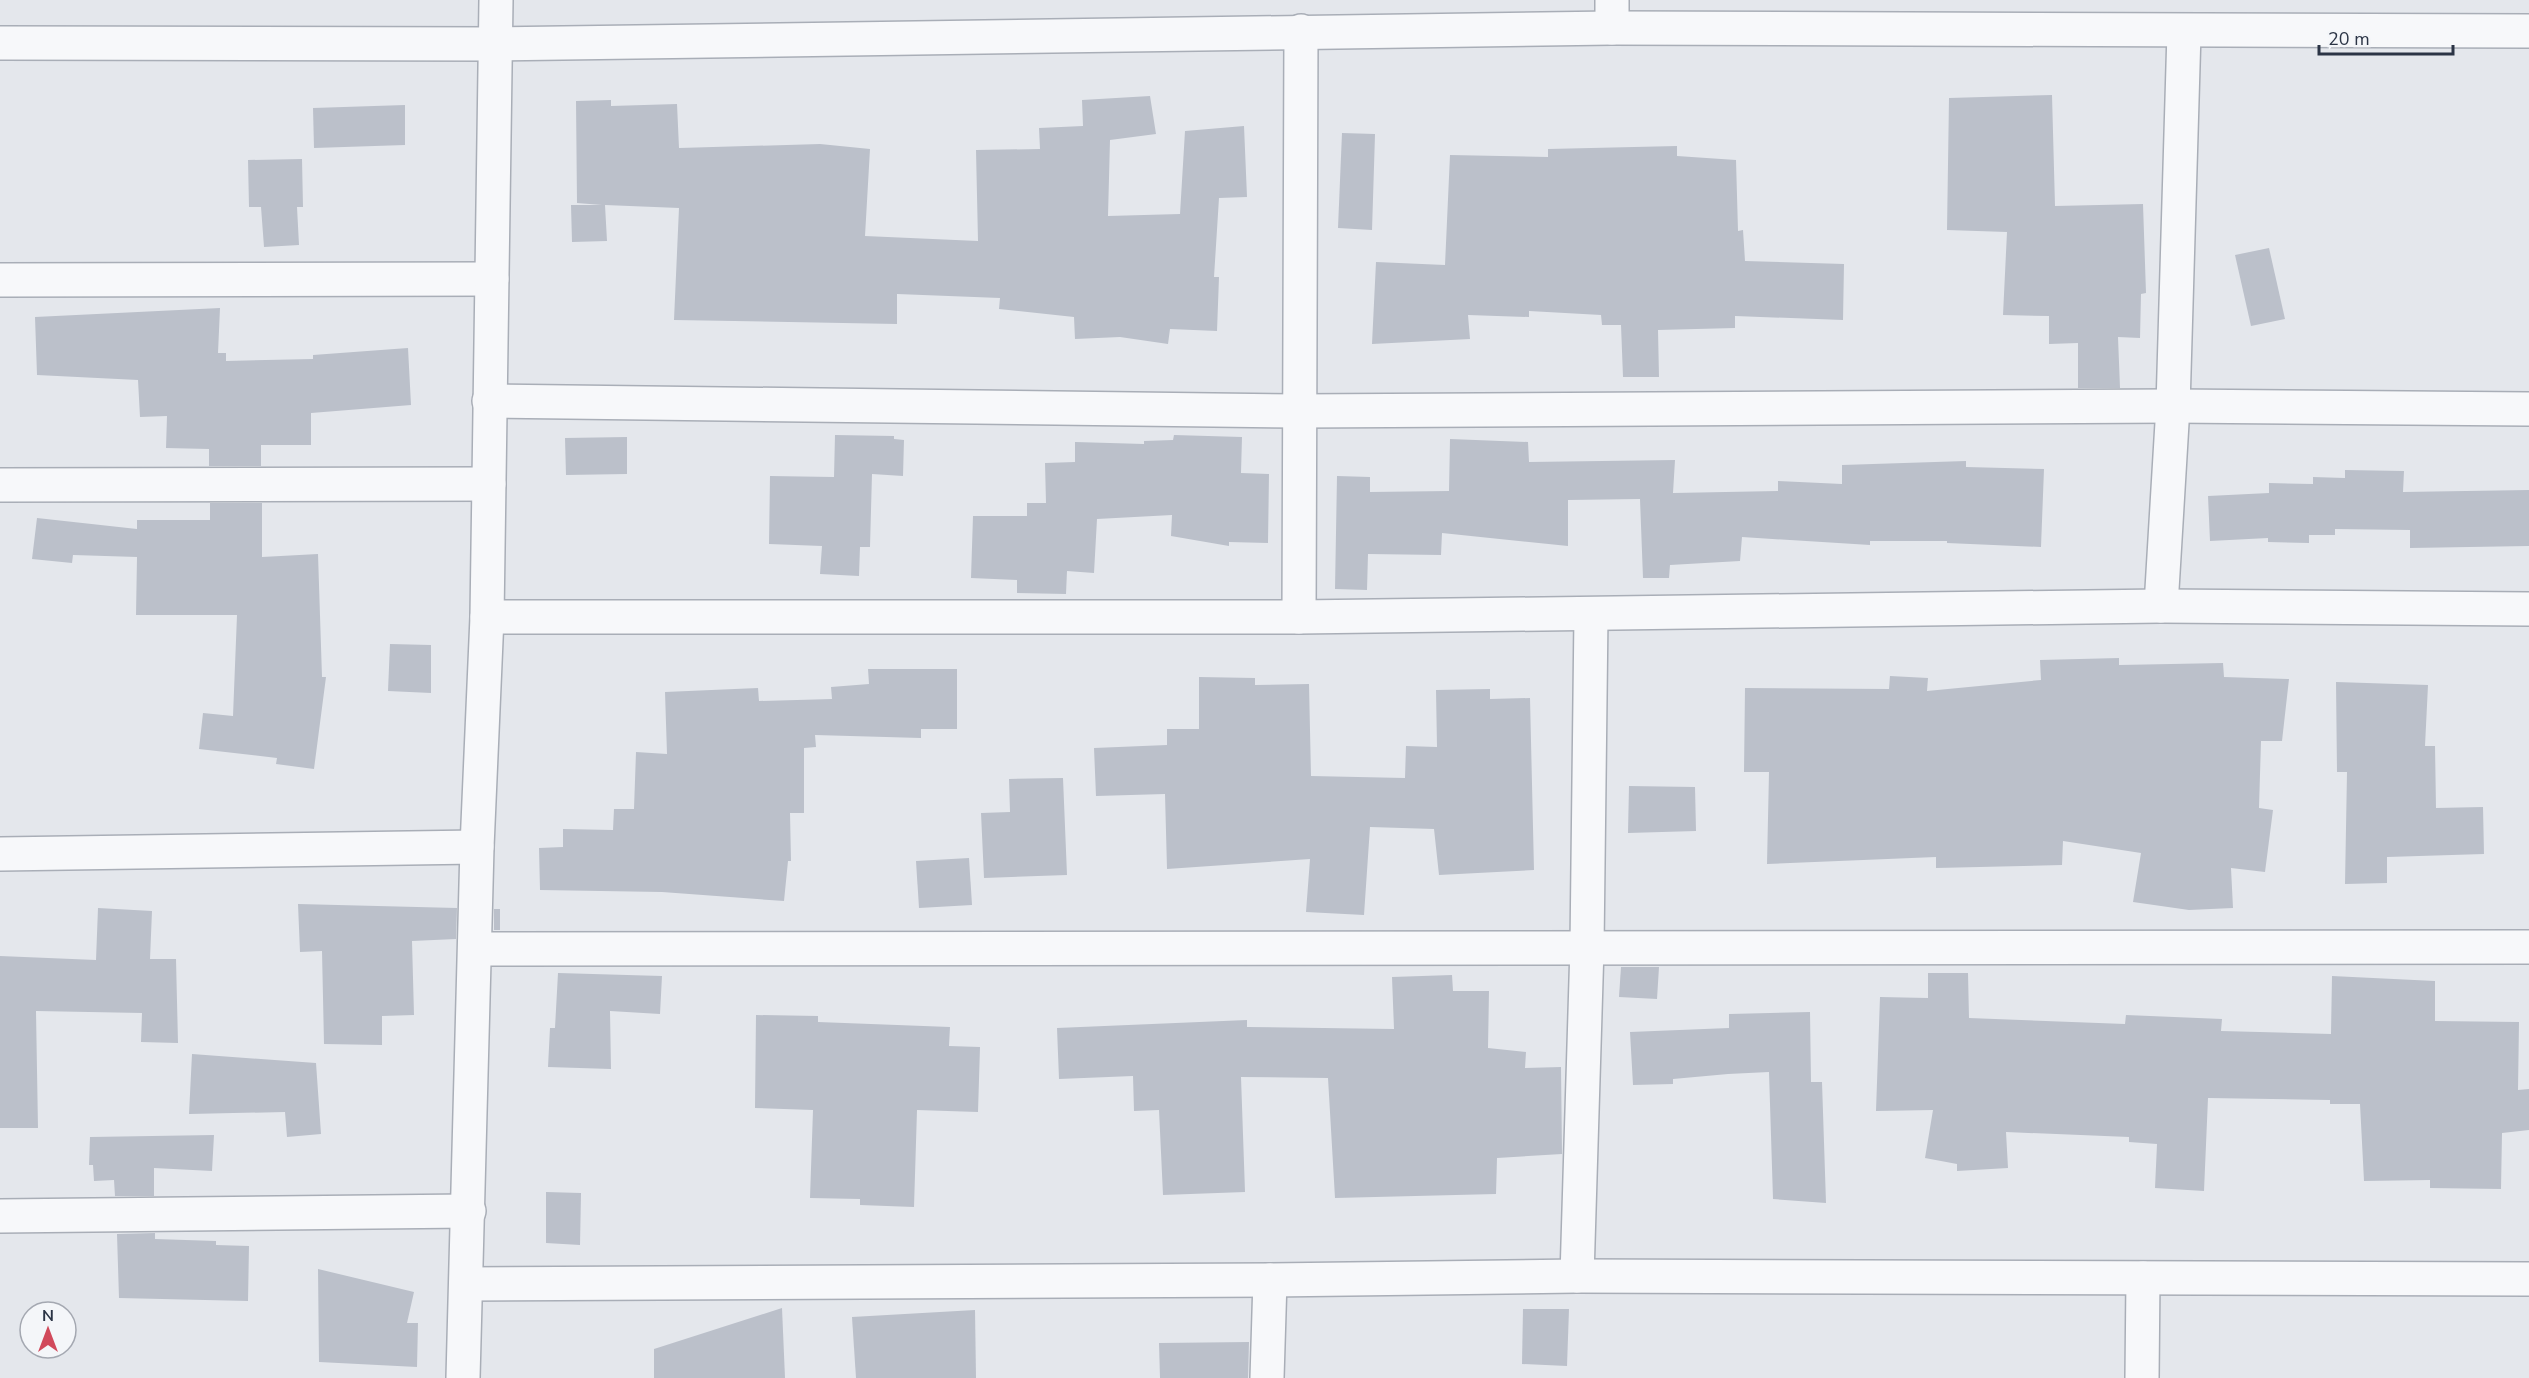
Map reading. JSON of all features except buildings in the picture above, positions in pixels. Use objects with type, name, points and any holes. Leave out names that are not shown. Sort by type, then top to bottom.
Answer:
[{"type":"street","points":[[463,1378],[477,847],[487,617],[496,0]]},
{"type":"street","points":[[0,43],[496,44],[1301,31],[1612,14],[2184,32],[2529,31]]},
{"type":"street","points":[[1299,617],[1301,31]]},
{"type":"street","points":[[2162,606],[2173,406],[2184,32]]},
{"type":"street","points":[[0,280],[492,279]]},
{"type":"street","points":[[489,401],[1298,411],[2173,406],[2529,409]]},
{"type":"street","points":[[0,485],[489,484]]},
{"type":"street","points":[[487,617],[1299,617],[2162,606],[2529,609]]},
{"type":"street","points":[[1577,1276],[1587,947],[1591,615]]},
{"type":"street","points":[[0,854],[477,847]]},
{"type":"street","points":[[476,949],[2529,947]]},
{"type":"street","points":[[0,1216],[469,1211]]},
{"type":"street","points":[[466,1284],[1577,1276],[2529,1279]]},
{"type":"street","points":[[2142,1378],[2143,1278]]},
{"type":"street","points":[[1267,1378],[1270,1280]]}]
